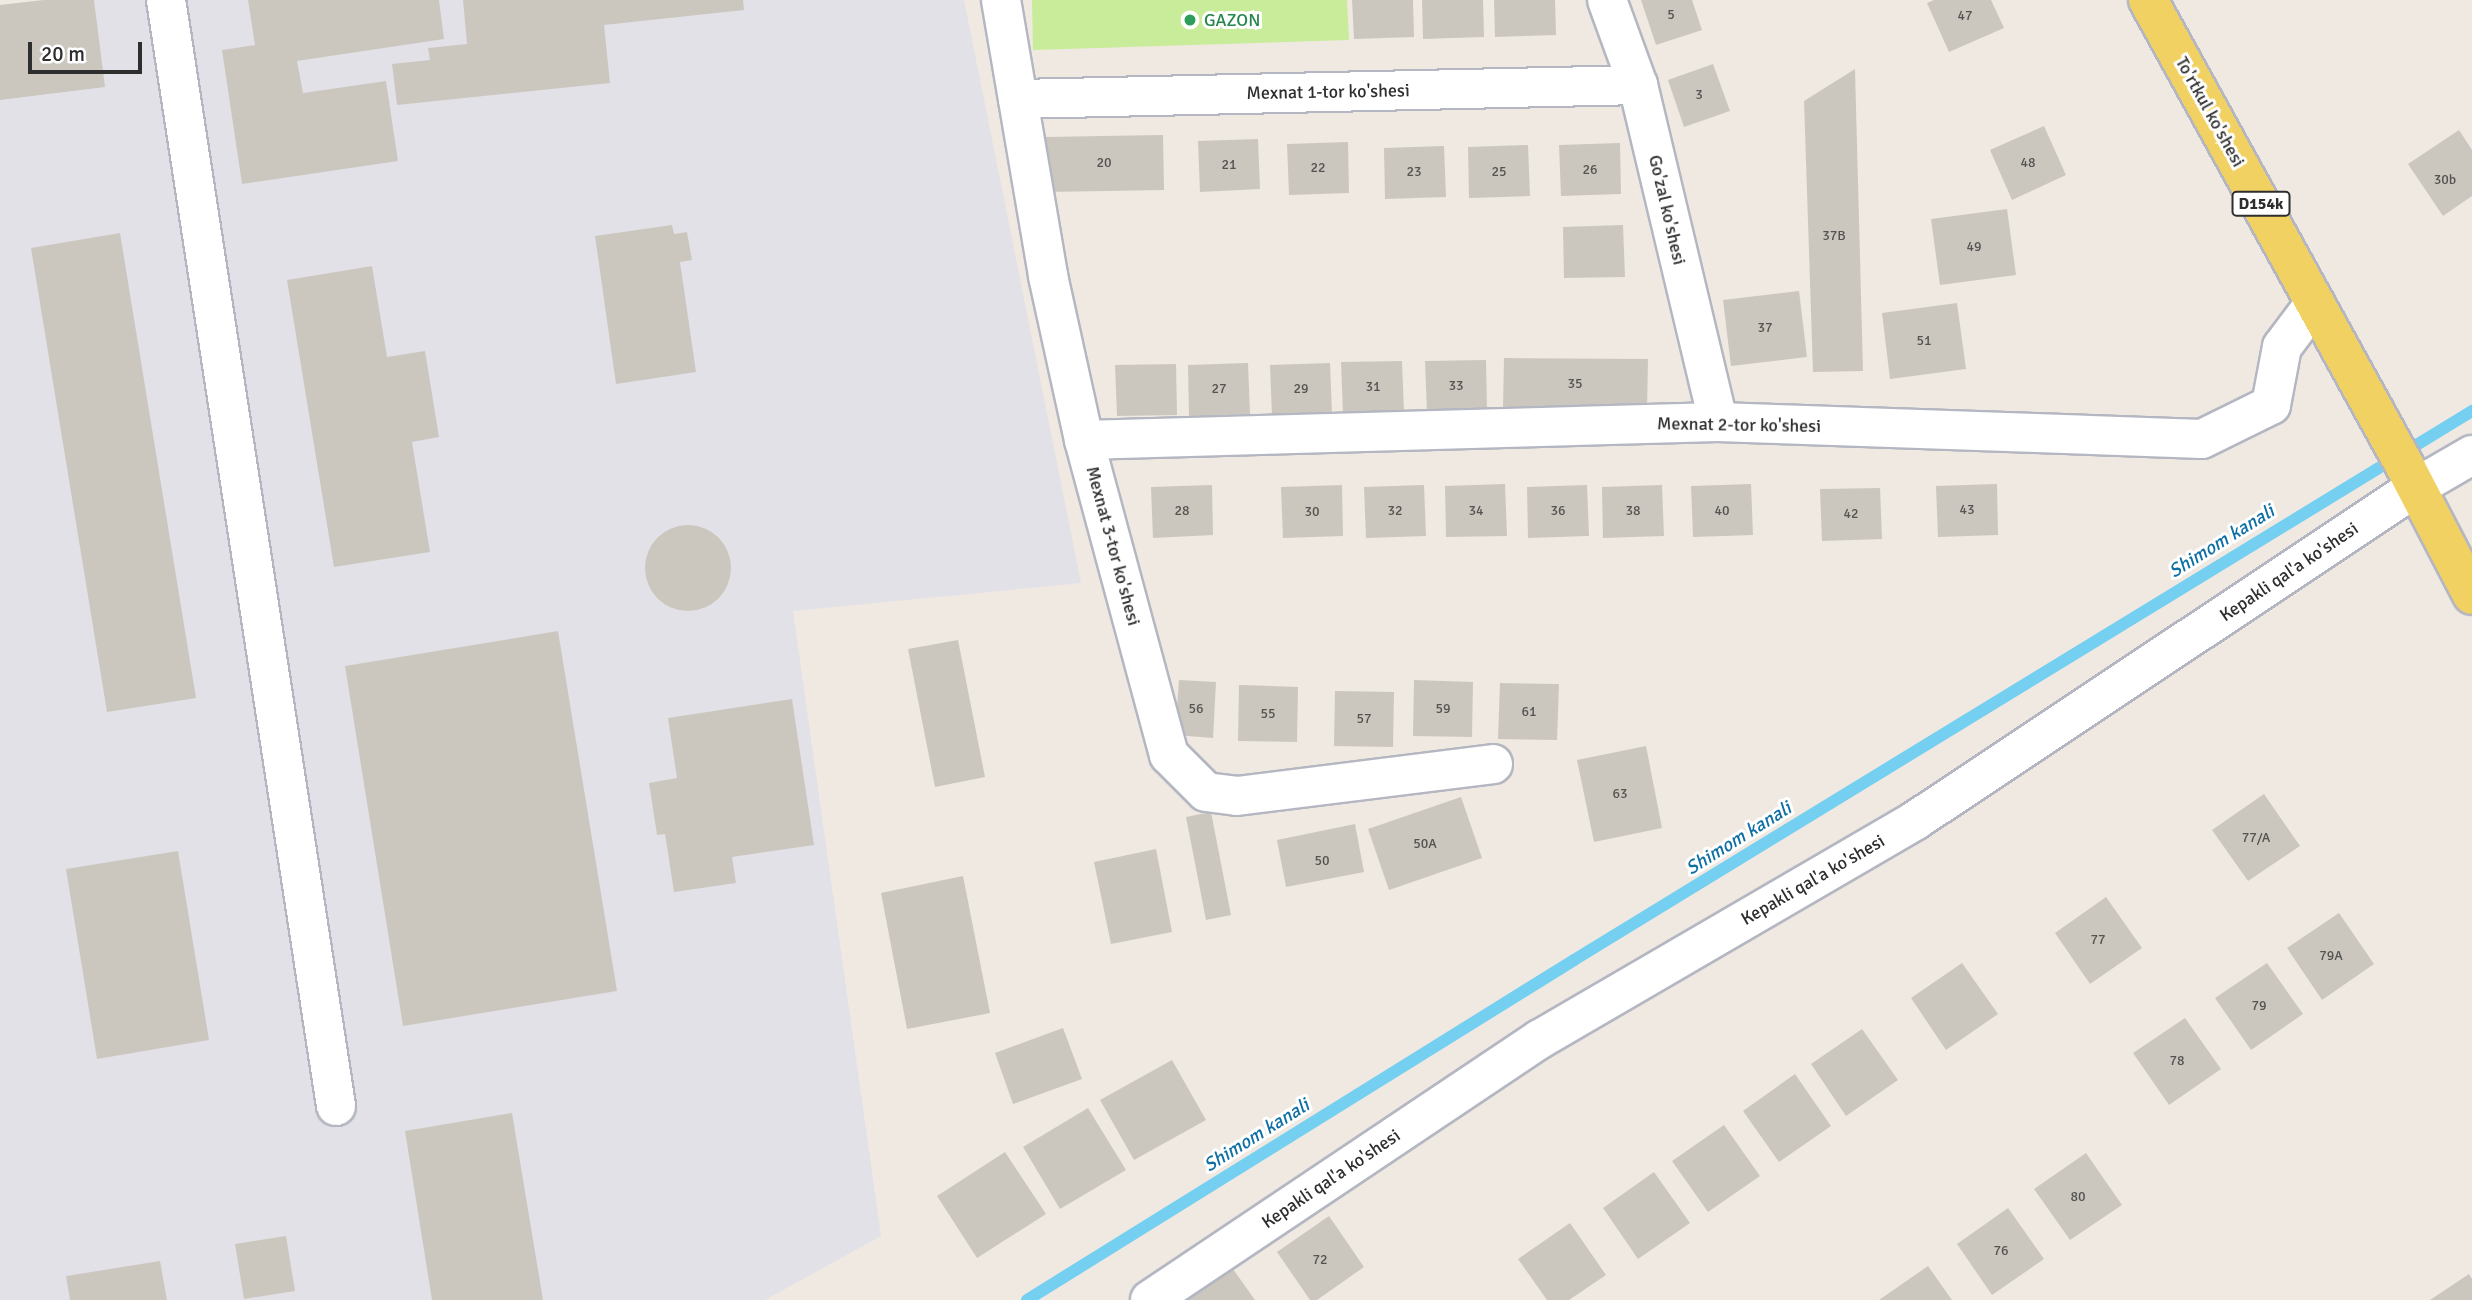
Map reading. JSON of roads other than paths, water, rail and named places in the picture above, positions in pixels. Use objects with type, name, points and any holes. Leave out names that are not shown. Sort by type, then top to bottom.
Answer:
[{"type":"main road","name":"To'rtkul ko'shesi","points":[[2148,0],[2411,478]]},
{"type":"main road","name":"D154k","points":[[2411,478],[2472,595]]},
{"type":"street","points":[[166,0],[337,1106]]},
{"type":"street","name":"Mexnat 3-tor ko'shesi","points":[[1002,0],[1048,276],[1084,440],[1170,755],[1206,792],[1237,796],[1493,764]]},
{"type":"street","name":"Go'zal ko'shesi","points":[[1607,0],[1638,85],[1718,422]]},
{"type":"street","name":"Mexnat 1-tor ko'shesi","points":[[1018,99],[1638,85]]},
{"type":"street","name":"Mexnat 2-tor ko'shesi","points":[[1084,440],[1718,422],[2202,439],[2271,405],[2282,348],[2315,303]]},
{"type":"street","name":"Kepakli qal'a ko'shesi","points":[[1150,1300],[1540,1039],[1916,820],[2411,478],[2472,455]]},
{"type":"waterway","name":"Shimom kanali","points":[[1027,1300],[1574,960],[2472,411]]},
{"type":"place","name":"GAZON","points":[[1190,20]]}]
